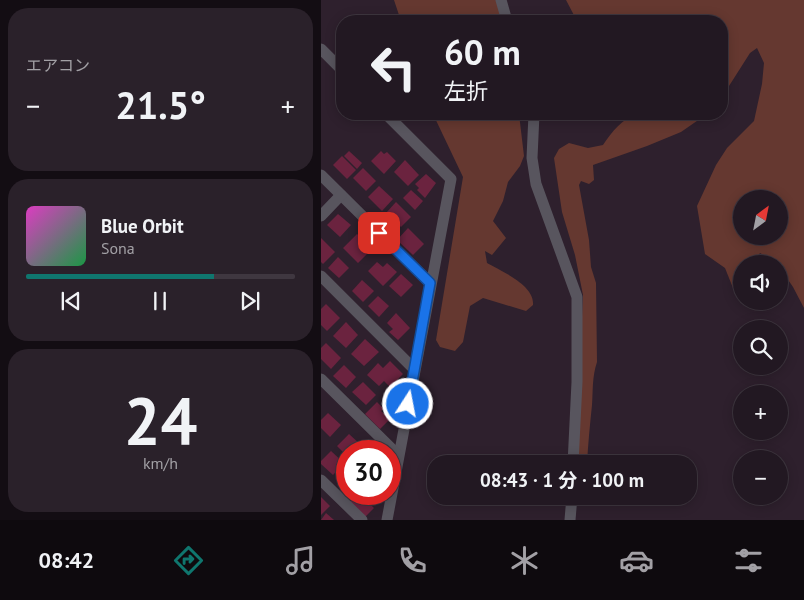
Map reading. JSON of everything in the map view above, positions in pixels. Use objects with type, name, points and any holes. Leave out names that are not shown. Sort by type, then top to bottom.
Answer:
[{"type":"street","points":[[501,0],[505,15]]},
{"type":"street","points":[[321,49],[336,64]]},
{"type":"street","points":[[392,120],[451,178],[401,441]]},
{"type":"street","points":[[534,120],[532,158],[536,184],[577,297],[577,382],[573,455]]},
{"type":"street","points":[[321,175],[430,283]]},
{"type":"street","points":[[321,216],[341,195]]},
{"type":"street","points":[[321,276],[415,369]]},
{"type":"street","points":[[321,379],[382,440]]},
{"type":"street","points":[[321,480],[362,520]]},
{"type":"street","points":[[387,520],[390,505]]},
{"type":"street","points":[[570,520],[571,505]]},
{"type":"shaded area","points":[[394,0],[506,0],[510,15],[399,15]]},
{"type":"shaded area","points":[[566,0],[804,0],[804,308],[788,280],[788,255],[764,255],[760,253],[759,255],[733,255],[733,288],[725,268],[705,254],[697,206],[716,165],[727,148],[754,121],[762,84],[764,63],[757,48],[750,53],[728,88],[728,15],[574,15]]},
{"type":"shaded area","points":[[436,120],[520,120],[524,156],[520,166],[508,182],[503,201],[493,221],[506,238],[492,255],[485,251],[487,263],[523,285],[529,291],[533,305],[526,311],[483,298],[470,306],[463,342],[455,351],[440,347],[436,340],[463,177]]},
{"type":"shaded area","points":[[625,120],[698,120],[681,132],[593,165],[594,180],[589,184],[581,181],[579,185],[589,240],[591,267],[596,283],[597,362],[593,378],[587,455],[575,455],[583,295],[575,255],[562,212],[554,158],[559,149],[569,143],[588,148],[603,145]]},
{"type":"building","points":[[349,151],[362,163],[357,169],[344,156]]},
{"type":"building","points":[[381,151],[384,154],[387,152],[396,161],[384,174],[371,161]]},
{"type":"building","points":[[342,156],[356,170],[347,179],[333,165]]},
{"type":"building","points":[[405,160],[419,175],[408,186],[394,172]]},
{"type":"building","points":[[363,168],[376,181],[366,191],[353,178]]},
{"type":"building","points":[[426,174],[436,183],[425,198],[417,190],[419,188],[415,184]]},
{"type":"building","points":[[379,186],[393,199],[382,211],[368,197]]},
{"type":"building","points":[[411,190],[423,201],[415,210],[403,198]]},
{"type":"building","points":[[396,202],[411,217],[401,227],[386,213]]},
{"type":"building","points":[[338,214],[351,225],[340,237],[327,225]]},
{"type":"building","points":[[408,228],[424,244],[413,255],[397,240]]},
{"type":"building","points":[[357,234],[368,244],[362,249],[367,254],[358,263],[343,248]]},
{"type":"building","points":[[321,238],[335,252],[323,264],[321,262]]},
{"type":"building","points":[[338,257],[349,268],[339,278],[328,268]]},
{"type":"building","points":[[377,262],[383,267],[387,263],[397,272],[383,286],[368,271]]},
{"type":"building","points":[[401,274],[413,285],[401,297],[389,286]]},
{"type":"building","points":[[362,280],[374,291],[363,302],[352,291]]},
{"type":"building","points":[[378,296],[389,306],[379,317],[368,306]]},
{"type":"building","points":[[326,304],[340,318],[327,331],[321,325],[321,309]]},
{"type":"building","points":[[396,313],[410,328],[398,340],[389,332],[393,329],[387,323]]},
{"type":"building","points":[[346,322],[358,335],[346,348],[333,336]]},
{"type":"building","points":[[365,339],[379,352],[364,366],[351,354]]},
{"type":"building","points":[[326,343],[341,358],[331,369],[321,359],[321,348]]},
{"type":"building","points":[[390,361],[403,374],[390,387],[384,381],[379,386],[367,375],[378,363],[383,368]]},
{"type":"building","points":[[344,365],[356,377],[346,388],[333,376]]},
{"type":"building","points":[[363,382],[376,395],[366,405],[352,392]]},
{"type":"building","points":[[377,402],[384,409],[381,411],[390,419],[380,429],[365,414]]},
{"type":"building","points":[[328,413],[341,425],[330,437],[321,428],[321,420]]},
{"type":"building","points":[[349,434],[356,440],[343,440]]},
{"type":"building","points":[[331,451],[336,456],[336,472],[333,475],[321,464],[321,461]]},
{"type":"building","points":[[321,497],[330,506],[321,515]]},
{"type":"building","points":[[353,505],[371,505],[374,508],[365,517]]},
{"type":"building","points":[[326,513],[334,520],[321,520]]},
{"type":"route","points":[[379,233],[430,283],[408,404]]}]
